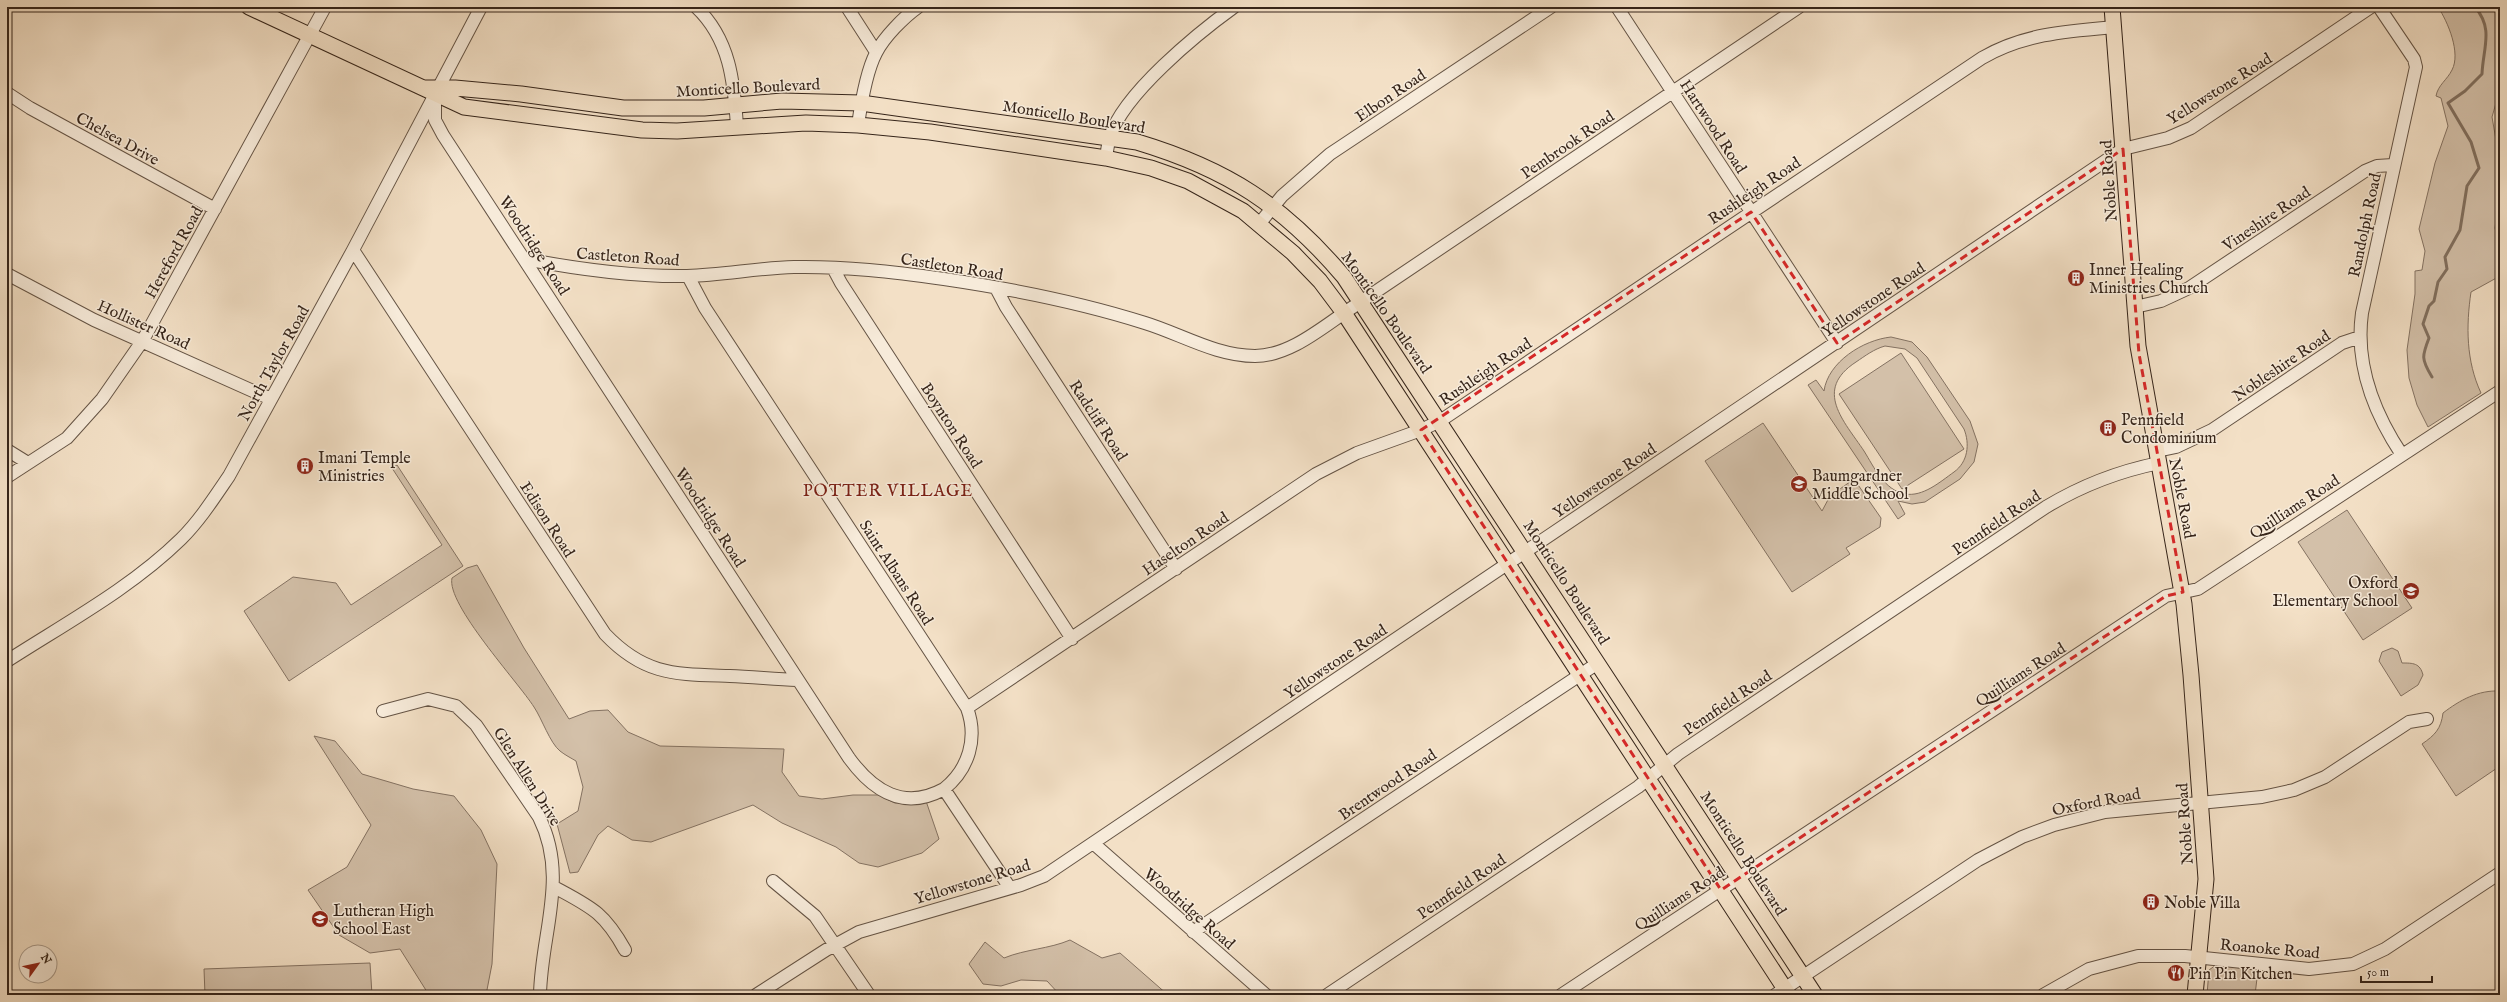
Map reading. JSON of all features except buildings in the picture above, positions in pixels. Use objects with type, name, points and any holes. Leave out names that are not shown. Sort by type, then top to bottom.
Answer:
[{"type":"main road","name":"Monticello Boulevard","points":[[249,7],[433,90],[464,107],[635,130],[677,130],[806,123],[858,125],[930,132],[1106,158],[1151,168],[1188,181],[1227,201],[1259,224],[1353,307],[1430,426],[1508,564],[1721,890],[1783,993]]},
{"type":"main road","name":"Noble Road","points":[[2112,7],[2141,368],[2183,592],[2201,802],[2206,879],[2195,995]]},
{"type":"main road","name":"Monticello Boulevard","points":[[433,90],[521,94],[623,108],[704,108],[782,101],[861,103],[1110,137],[1176,154],[1212,169],[1246,187],[1272,207],[1318,247],[1344,277],[1353,307],[1430,426],[1526,552],[1815,995]]},
{"type":"street","name":"Hereford Road","points":[[7,477],[67,438],[102,399],[142,340],[325,7]]},
{"type":"street","name":"North Taylor Road","points":[[7,661],[130,581],[181,539],[208,508],[229,476],[353,250],[433,90],[481,7]]},
{"type":"street","points":[[696,7],[721,39],[731,69],[736,105],[737,126]]},
{"type":"street","points":[[847,7],[876,52]]},
{"type":"street","points":[[858,125],[861,103],[876,52],[905,16],[918,7]]},
{"type":"street","points":[[1106,158],[1110,137],[1116,124],[1152,78],[1182,48],[1234,7]]},
{"type":"street","name":"Elbon Road","points":[[1259,224],[1272,207],[1299,180],[1330,154],[1551,7]]},
{"type":"street","name":"Hartwood Road","points":[[1617,7],[1837,343]]},
{"type":"street","name":"Pembrook Road","points":[[1353,307],[1799,7]]},
{"type":"street","name":"Yellowstone Road","points":[[756,995],[834,945],[867,929],[1010,888],[1044,876],[2123,149],[2168,138],[2191,128],[2371,7]]},
{"type":"street","name":"Randolph Road","points":[[2379,7],[2416,64],[2362,313],[2360,337],[2365,372],[2371,396],[2380,418],[2402,455]]},
{"type":"street","name":"Rushleigh Road","points":[[1430,426],[1990,53],[2022,40],[2041,35],[2114,27]]},
{"type":"street","name":"Woodridge Road","points":[[433,90],[435,120],[443,135],[849,758],[872,786],[890,794],[907,798],[928,796],[944,789]]},
{"type":"street","name":"Chelsea Drive","points":[[7,92],[30,108],[215,208]]},
{"type":"street","name":"Vineshire Road","points":[[2135,307],[2161,301],[2189,288],[2365,171],[2377,166],[2393,165]]},
{"type":"street","name":"Edison Road","points":[[353,250],[605,634],[618,648],[632,658],[650,667],[674,674],[797,680]]},
{"type":"street","name":"Castleton Road","points":[[525,259],[573,268],[641,274],[688,276],[794,267],[833,268],[936,278],[1049,297],[1112,313],[1236,355],[1257,356],[1284,350],[1353,307]]},
{"type":"street","name":"Boynton Road","points":[[833,268],[840,283],[1072,638]]},
{"type":"street","name":"Hollister Road","points":[[7,274],[94,320],[142,340],[271,399]]},
{"type":"street","name":"Saint Albans Road","points":[[688,276],[705,308],[967,708],[972,735],[968,756],[959,773],[944,789]]},
{"type":"street","name":"Radcliff Road","points":[[996,288],[1006,307],[1176,568]]},
{"type":"street","name":"Nobleshire Road","points":[[2158,457],[2212,430],[2342,343],[2351,338],[2360,337]]},
{"type":"street","name":"Quilliams Road","points":[[1561,995],[2166,596],[2198,589],[2500,391]]},
{"type":"street","name":"Haselton Road","points":[[967,708],[1326,469],[1361,452],[1430,426]]},
{"type":"street","points":[[7,450],[28,463]]},
{"type":"street","name":"Pennfield Road","points":[[1327,995],[1649,780],[1664,764],[2058,500],[2128,472],[2158,457]]},
{"type":"street","name":"Brentwood Road","points":[[1193,932],[1598,662]]},
{"type":"street","name":"Glen Allen Drive","points":[[383,711],[428,699],[443,701],[463,711],[476,725],[539,817],[551,849],[554,887],[546,933],[540,995]]},
{"type":"street","name":"Oxford Road","points":[[1783,993],[1803,976],[1978,860],[2023,837],[2054,825],[2099,814],[2201,802],[2273,796],[2302,788],[2331,773],[2409,722],[2427,719]]},
{"type":"street","points":[[944,789],[1010,888]]},
{"type":"street","name":"Woodridge Road","points":[[1093,843],[1266,995]]},
{"type":"street","name":"Roanoke Road","points":[[2043,995],[2082,972],[2113,961],[2156,955],[2309,969],[2353,964],[2385,949],[2500,874]]},
{"type":"street","points":[[773,881],[809,910],[869,995]]},
{"type":"street","points":[[554,887],[585,903],[607,920],[625,950]]},
{"type":"highlighted area","points":[[2123,149],[2139,354],[2183,592],[2166,596],[1721,890],[1421,430],[1751,212],[1837,343]]},
{"type":"shaded area","points":[[2438,7],[2493,7],[2500,25],[2500,89],[2492,117],[2500,163],[2500,189],[2495,228],[2496,233],[2500,233],[2500,276],[2471,292],[2468,318],[2468,343],[2472,368],[2481,393],[2428,427],[2417,405],[2409,378],[2407,350],[2415,294],[2415,271],[2422,270],[2425,251],[2419,229],[2435,163],[2448,126],[2441,98],[2436,96],[2437,92],[2452,70],[2455,55],[2449,29]]},
{"type":"shaded area","points":[[1891,337],[1912,342],[1927,357],[1970,421],[1978,444],[1974,462],[1960,479],[1925,502],[1912,504],[1898,501],[1905,514],[1898,519],[1808,385],[1816,380],[1824,391],[1827,380],[1832,371],[1848,354],[1880,339]],"holes":[[[1885,346],[1905,349],[1917,358],[1964,429],[1967,441],[1965,458],[1959,468],[1931,488],[1912,494],[1898,492],[1891,488],[1880,477],[1841,417],[1836,406],[1834,395],[1836,384],[1843,373],[1866,355]]]},
{"type":"shaded area","points":[[1901,353],[1964,449],[1902,489],[1839,394]]},
{"type":"shaded area","points":[[1763,423],[1822,511],[1830,496],[1854,479],[1881,518],[1880,527],[1846,548],[1850,554],[1792,592],[1705,461]]},
{"type":"shaded area","points":[[397,465],[463,566],[289,681],[244,611],[293,577],[336,583],[351,605],[442,545],[392,468]]},
{"type":"shaded area","points":[[2347,510],[2412,608],[2363,640],[2298,542]]},
{"type":"shaded area","points":[[477,565],[524,648],[569,719],[590,711],[608,710],[628,732],[660,746],[784,749],[782,772],[799,796],[822,799],[853,795],[878,795],[895,803],[926,801],[939,839],[922,853],[878,867],[859,863],[836,847],[782,823],[753,805],[651,842],[632,840],[608,826],[598,835],[578,872],[570,873],[557,824],[578,811],[583,787],[576,761],[556,747],[526,695],[485,643],[460,606],[453,590],[452,578],[467,568]]},
{"type":"shaded area","points":[[2392,648],[2398,651],[2402,663],[2416,664],[2422,671],[2423,675],[2418,685],[2401,696],[2379,661],[2382,652]]},
{"type":"shaded area","points":[[2500,691],[2500,766],[2456,796],[2422,744],[2437,731],[2441,723],[2443,713],[2449,708],[2477,694]]},
{"type":"shaded area","points":[[314,736],[335,741],[362,774],[413,789],[454,796],[481,830],[497,864],[492,964],[486,995],[429,995],[400,949],[370,953],[339,935],[308,890],[347,867],[371,825]]},
{"type":"shaded area","points":[[1070,940],[1102,958],[1120,953],[1168,995],[1060,995],[1047,981],[1021,980],[1001,986],[983,984],[969,964],[985,942],[1004,958]]},
{"type":"shaded area","points":[[370,963],[372,995],[205,995],[204,969]]},
{"type":"shaded area","points":[[2216,965],[2258,970],[2255,995],[2207,995],[2209,970]]},
{"type":"waterway","points":[[2432,377],[2424,361],[2425,349],[2429,338],[2423,324],[2429,306],[2434,301],[2438,282],[2447,269],[2445,257],[2460,230],[2467,186],[2479,168],[2471,142],[2448,103],[2465,91],[2482,74],[2486,31],[2481,15],[2475,7]]},
{"type":"place","name":"Inner Healing Ministries Church","points":[[2076,278]]},
{"type":"place","name":"Pennfield Condominium","points":[[2108,428]]},
{"type":"place","name":"Imani Temple Ministries","points":[[305,466]]},
{"type":"place","name":"Baumgardner Middle School","points":[[1799,484]]},
{"type":"place","name":"Oxford Elementary School","points":[[2411,591]]},
{"type":"place","name":"Noble Villa","points":[[2151,902]]},
{"type":"place","name":"Lutheran High School East","points":[[320,919]]},
{"type":"place","name":"Pin Pin Kitchen","points":[[2176,973]]},
{"type":"district","name":"POTTER VILLAGE","points":[[888,490]]}]
